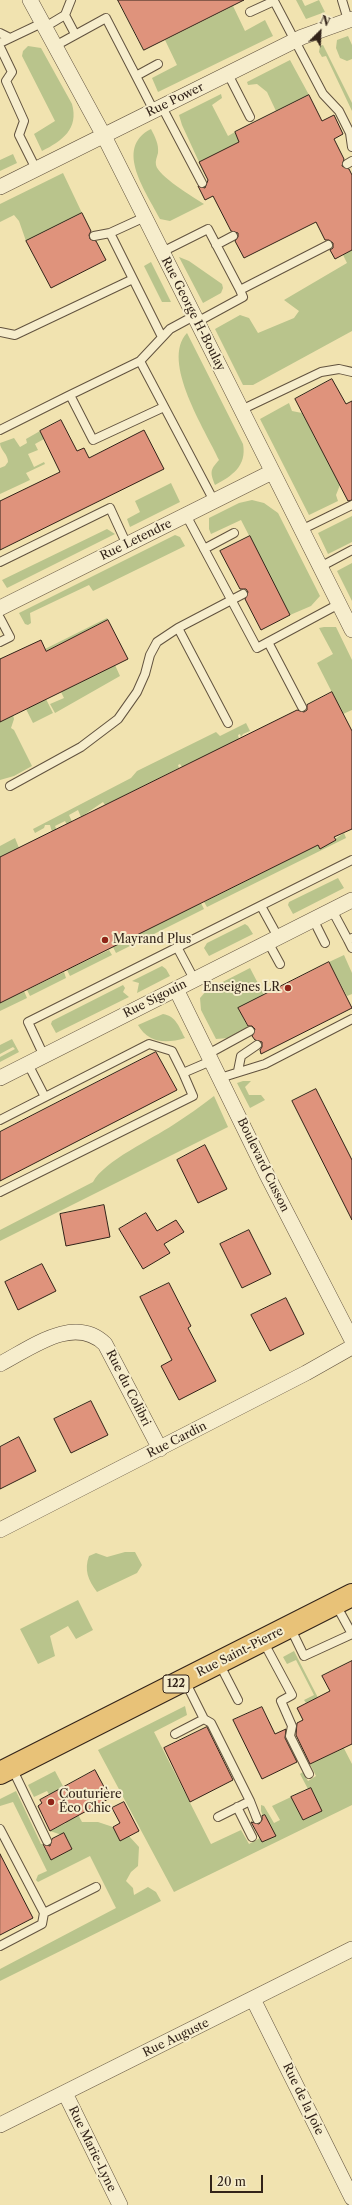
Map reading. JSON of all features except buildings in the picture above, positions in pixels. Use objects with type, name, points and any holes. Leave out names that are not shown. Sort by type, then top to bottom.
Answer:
[{"type":"main road","name":"Rue Saint-Pierre","points":[[6,1770],[344,1599]]},
{"type":"street","name":"Rue George H-Boulay","points":[[30,0],[104,136],[352,630]]},
{"type":"street","name":"Rue Power","points":[[0,187],[294,41],[350,19]]},
{"type":"street","name":"Rue Letendre","points":[[0,610],[127,544],[272,472]]},
{"type":"street","name":"Rue Sigouin","points":[[0,1078],[352,900]]},
{"type":"street","name":"Boulevard Cusson","points":[[176,989],[352,1340]]},
{"type":"street","name":"Rue du Colibri","points":[[0,1364],[59,1334],[77,1331],[92,1334],[105,1344],[160,1449]]},
{"type":"street","name":"Rue Cardin","points":[[0,1530],[334,1359],[352,1346]]},
{"type":"street","name":"Rue Auguste","points":[[0,2125],[352,1949]]},
{"type":"street","name":"Rue de la Joie","points":[[253,1999],[352,2198]]},
{"type":"street","name":"Rue Marie-Lyne","points":[[65,2093],[120,2205]]},
{"type":"lane","points":[[0,43],[65,15],[71,0]]},
{"type":"lane","points":[[342,0],[350,19]]},
{"type":"lane","points":[[250,12],[274,1],[323,94],[339,111],[350,133],[352,147]]},
{"type":"lane","points":[[65,15],[75,34]]},
{"type":"lane","points":[[55,46],[106,18],[136,76],[158,109],[202,183]]},
{"type":"lane","points":[[0,33],[10,38]]},
{"type":"lane","points":[[0,47],[12,72],[6,81],[24,121],[18,135],[36,169]]},
{"type":"lane","points":[[136,76],[158,64]]},
{"type":"lane","points":[[228,74],[250,117]]},
{"type":"lane","points":[[94,236],[110,233],[144,217]]},
{"type":"lane","points":[[0,430],[140,361],[170,329],[243,297],[208,229],[162,252]]},
{"type":"lane","points":[[110,233],[162,337]]},
{"type":"lane","points":[[216,244],[233,236]]},
{"type":"lane","points":[[240,290],[328,245]]},
{"type":"lane","points":[[0,332],[15,335],[133,279]]},
{"type":"lane","points":[[140,361],[214,502]]},
{"type":"lane","points":[[241,410],[321,372],[339,369],[352,372]]},
{"type":"lane","points":[[70,395],[94,440],[164,407]]},
{"type":"lane","points":[[301,530],[352,505]]},
{"type":"lane","points":[[0,562],[110,508],[127,544]]},
{"type":"lane","points":[[186,516],[257,648],[339,604]]},
{"type":"lane","points":[[204,549],[234,533]]},
{"type":"lane","points":[[320,567],[352,550]]},
{"type":"lane","points":[[10,786],[81,747],[118,719],[137,692],[145,674],[150,655],[157,642],[178,628],[243,594]]},
{"type":"lane","points":[[0,610],[10,637],[0,642]]},
{"type":"lane","points":[[178,628],[228,723]]},
{"type":"lane","points":[[268,642],[302,707]]},
{"type":"lane","points":[[44,1056],[28,1022],[352,860]]},
{"type":"lane","points":[[261,906],[280,964]]},
{"type":"lane","points":[[332,910],[351,942]]},
{"type":"lane","points":[[313,919],[326,943]]},
{"type":"lane","points":[[177,947],[194,979]]},
{"type":"lane","points":[[220,1078],[238,1071],[249,1070],[265,1064],[352,1019]]},
{"type":"lane","points":[[183,1074],[250,1031]]},
{"type":"lane","points":[[0,1120],[149,1044],[172,1051],[193,1096],[0,1192]]},
{"type":"lane","points":[[238,1071],[241,1056],[257,1045]]},
{"type":"lane","points":[[28,1064],[45,1097]]},
{"type":"lane","points":[[290,1626],[304,1656],[352,1634],[344,1599]]},
{"type":"lane","points":[[262,1640],[292,1695],[281,1701],[292,1726],[290,1736],[309,1774]]},
{"type":"lane","points":[[219,1662],[238,1700]]},
{"type":"lane","points":[[184,1680],[204,1719],[211,1723],[257,1819]]},
{"type":"lane","points":[[175,1734],[204,1719]]},
{"type":"lane","points":[[6,1770],[47,1841]]},
{"type":"lane","points":[[218,1816],[250,1802]]},
{"type":"lane","points":[[237,1807],[252,1837]]},
{"type":"lane","points":[[0,1829],[44,1913],[42,1924],[0,1946]]},
{"type":"lane","points":[[44,1913],[96,1887]]},
{"type":"green space","points":[[296,0],[302,0],[305,6],[319,0],[325,12],[306,19]]},
{"type":"green space","points":[[233,6],[245,31],[265,20],[273,36],[158,92],[152,78],[177,65],[165,40]]},
{"type":"green space","points":[[348,36],[352,45],[352,59],[347,61],[340,58],[336,48],[337,40]]},
{"type":"green space","points":[[323,45],[352,103],[352,111],[326,56],[322,57],[319,52],[320,46]]},
{"type":"green space","points":[[28,46],[41,48],[72,104],[74,113],[71,127],[67,133],[56,143],[42,151],[34,134],[55,121],[22,56],[23,51]]},
{"type":"green space","points":[[290,60],[309,95],[276,111],[267,92],[257,84],[248,85],[247,82]]},
{"type":"green space","points":[[221,94],[222,98],[212,105],[228,136],[235,132],[239,142],[199,162],[179,115]]},
{"type":"green space","points":[[151,129],[158,147],[156,165],[158,170],[177,186],[204,204],[170,221],[160,219],[141,184],[136,171],[134,159],[135,147],[140,137]]},
{"type":"green space","points":[[13,154],[17,163],[0,171],[0,160]]},
{"type":"green space","points":[[63,173],[82,213],[26,241],[19,221],[14,215],[0,222],[0,204]]},
{"type":"green space","points":[[352,250],[352,331],[253,385],[243,385],[215,329],[240,315],[249,318],[258,333],[294,318],[299,311],[284,300],[347,263],[343,255]]},
{"type":"green space","points":[[179,257],[189,261],[222,284],[223,288],[221,293],[203,303]]},
{"type":"green space","points":[[151,262],[171,302],[162,302],[144,266]]},
{"type":"green space","points":[[187,333],[243,444],[243,458],[237,469],[227,478],[215,485],[212,477],[212,469],[219,460],[196,414],[182,378],[179,361],[180,345]]},
{"type":"green space","points":[[289,403],[292,411],[302,413],[340,485],[336,495],[338,501],[309,515],[260,419]]},
{"type":"green space","points":[[40,431],[44,439],[35,444],[38,450],[28,454],[34,467],[44,462],[45,464],[26,473],[30,480],[0,494],[0,468],[5,466],[8,459],[1,448],[0,443],[14,438],[20,447],[27,443],[26,439]]},
{"type":"green space","points":[[171,483],[180,502],[130,527],[127,519],[140,512],[135,501]]},
{"type":"green space","points":[[252,500],[264,503],[278,513],[320,596],[311,606],[290,615],[241,520],[211,534],[209,529],[209,518],[239,503]]},
{"type":"green space","points":[[352,516],[352,542],[328,554],[318,533]]},
{"type":"green space","points":[[107,529],[115,534],[7,588],[2,580]]},
{"type":"green space","points":[[175,535],[180,537],[185,546],[93,591],[89,585],[30,613],[31,623],[28,625],[25,624],[19,613]]},
{"type":"green space","points":[[352,563],[352,601],[337,571]]},
{"type":"green space","points":[[107,618],[108,620],[46,651],[45,649]]},
{"type":"green space","points":[[336,627],[352,660],[352,710],[343,714],[317,663],[333,654],[319,628]]},
{"type":"green space","points":[[115,665],[120,676],[55,713],[50,704],[64,698],[61,692]]},
{"type":"green space","points":[[46,699],[53,713],[33,723],[26,709]]},
{"type":"green space","points":[[13,715],[14,719],[11,728],[14,730],[32,766],[14,776],[0,780],[0,722]]},
{"type":"green space","points":[[246,723],[250,731],[243,734],[241,737],[240,734],[238,735],[239,739],[182,767],[180,764],[178,765],[179,768],[105,805],[103,802],[81,817],[78,810],[69,815],[75,828],[70,831],[65,821],[55,826],[59,835],[52,832],[50,825],[45,825],[44,828],[35,833],[33,829],[131,778],[137,771],[216,732],[220,736]]},
{"type":"green space","points":[[344,833],[346,838],[207,907],[204,902],[318,845],[320,849]]},
{"type":"green space","points":[[15,838],[19,848],[0,857],[0,846]]},
{"type":"green space","points":[[338,878],[344,888],[293,914],[288,905],[289,902]]},
{"type":"green space","points":[[201,903],[204,909],[116,953],[113,947]]},
{"type":"green space","points":[[245,924],[253,934],[209,956],[204,948],[207,943]]},
{"type":"green space","points":[[109,950],[112,955],[70,976],[67,970]]},
{"type":"green space","points":[[344,955],[352,973],[352,994],[347,996],[329,962]]},
{"type":"green space","points":[[162,966],[166,969],[170,976],[137,993],[139,983],[132,981]]},
{"type":"green space","points":[[250,968],[264,995],[238,1008],[248,1027],[228,1038],[216,1039],[201,1010],[200,998],[207,990]]},
{"type":"green space","points":[[64,972],[66,978],[30,996],[27,990]]},
{"type":"green space","points":[[123,985],[125,988],[123,992],[129,997],[56,1033],[51,1024],[52,1021]]},
{"type":"green space","points":[[24,991],[27,998],[0,1011],[0,1003]]},
{"type":"green space","points":[[163,1014],[174,1020],[185,1038],[171,1041],[152,1039],[142,1031],[138,1025]]},
{"type":"green space","points":[[12,1039],[19,1052],[0,1062],[0,1057],[15,1049],[13,1047],[0,1054],[0,1045]]},
{"type":"green space","points":[[251,1081],[245,1087],[249,1095],[261,1095],[265,1100],[250,1108],[237,1083]]},
{"type":"green space","points":[[214,1096],[228,1127],[0,1241],[0,1230],[93,1182],[107,1166],[118,1158],[173,1125]]},
{"type":"green space","points":[[125,1552],[135,1552],[142,1565],[137,1573],[97,1592],[88,1575],[87,1566],[89,1556],[96,1553],[107,1557]]},
{"type":"green space","points":[[78,1600],[93,1630],[76,1639],[68,1626],[50,1636],[55,1656],[38,1664],[20,1629]]},
{"type":"green space","points":[[294,1651],[352,1764],[352,1805],[174,1892],[98,1750],[185,1706],[187,1715],[154,1732],[211,1844],[241,1830],[249,1844],[260,1838],[262,1842],[275,1836],[265,1815],[263,1816],[261,1805],[264,1806],[274,1823],[280,1820],[272,1806],[291,1797],[303,1820],[322,1811],[311,1788],[308,1789],[300,1774],[303,1772],[308,1781],[316,1776],[310,1764],[340,1750],[313,1700],[306,1703],[304,1700],[314,1695],[296,1660],[287,1664],[283,1657]]},
{"type":"green space","points":[[55,1771],[82,1822],[98,1822],[113,1827],[120,1840],[129,1836],[139,1847],[138,1866],[131,1872],[126,1881],[133,1888],[134,1895],[148,1887],[156,1892],[161,1901],[0,1981],[0,1969],[116,1908],[90,1856],[38,1882],[36,1880],[38,1875],[47,1871],[13,1802],[0,1806],[0,1799],[16,1791],[41,1844],[51,1860],[72,1849],[67,1838],[64,1839],[62,1835],[50,1831],[66,1823],[47,1791],[34,1797],[28,1785]]},
{"type":"place","name":"Mayrand Plus","points":[[105,940]]},
{"type":"place","name":"Enseignes LR","points":[[288,988]]},
{"type":"place","name":"Couturière Éco Chic","points":[[51,1802]]}]
